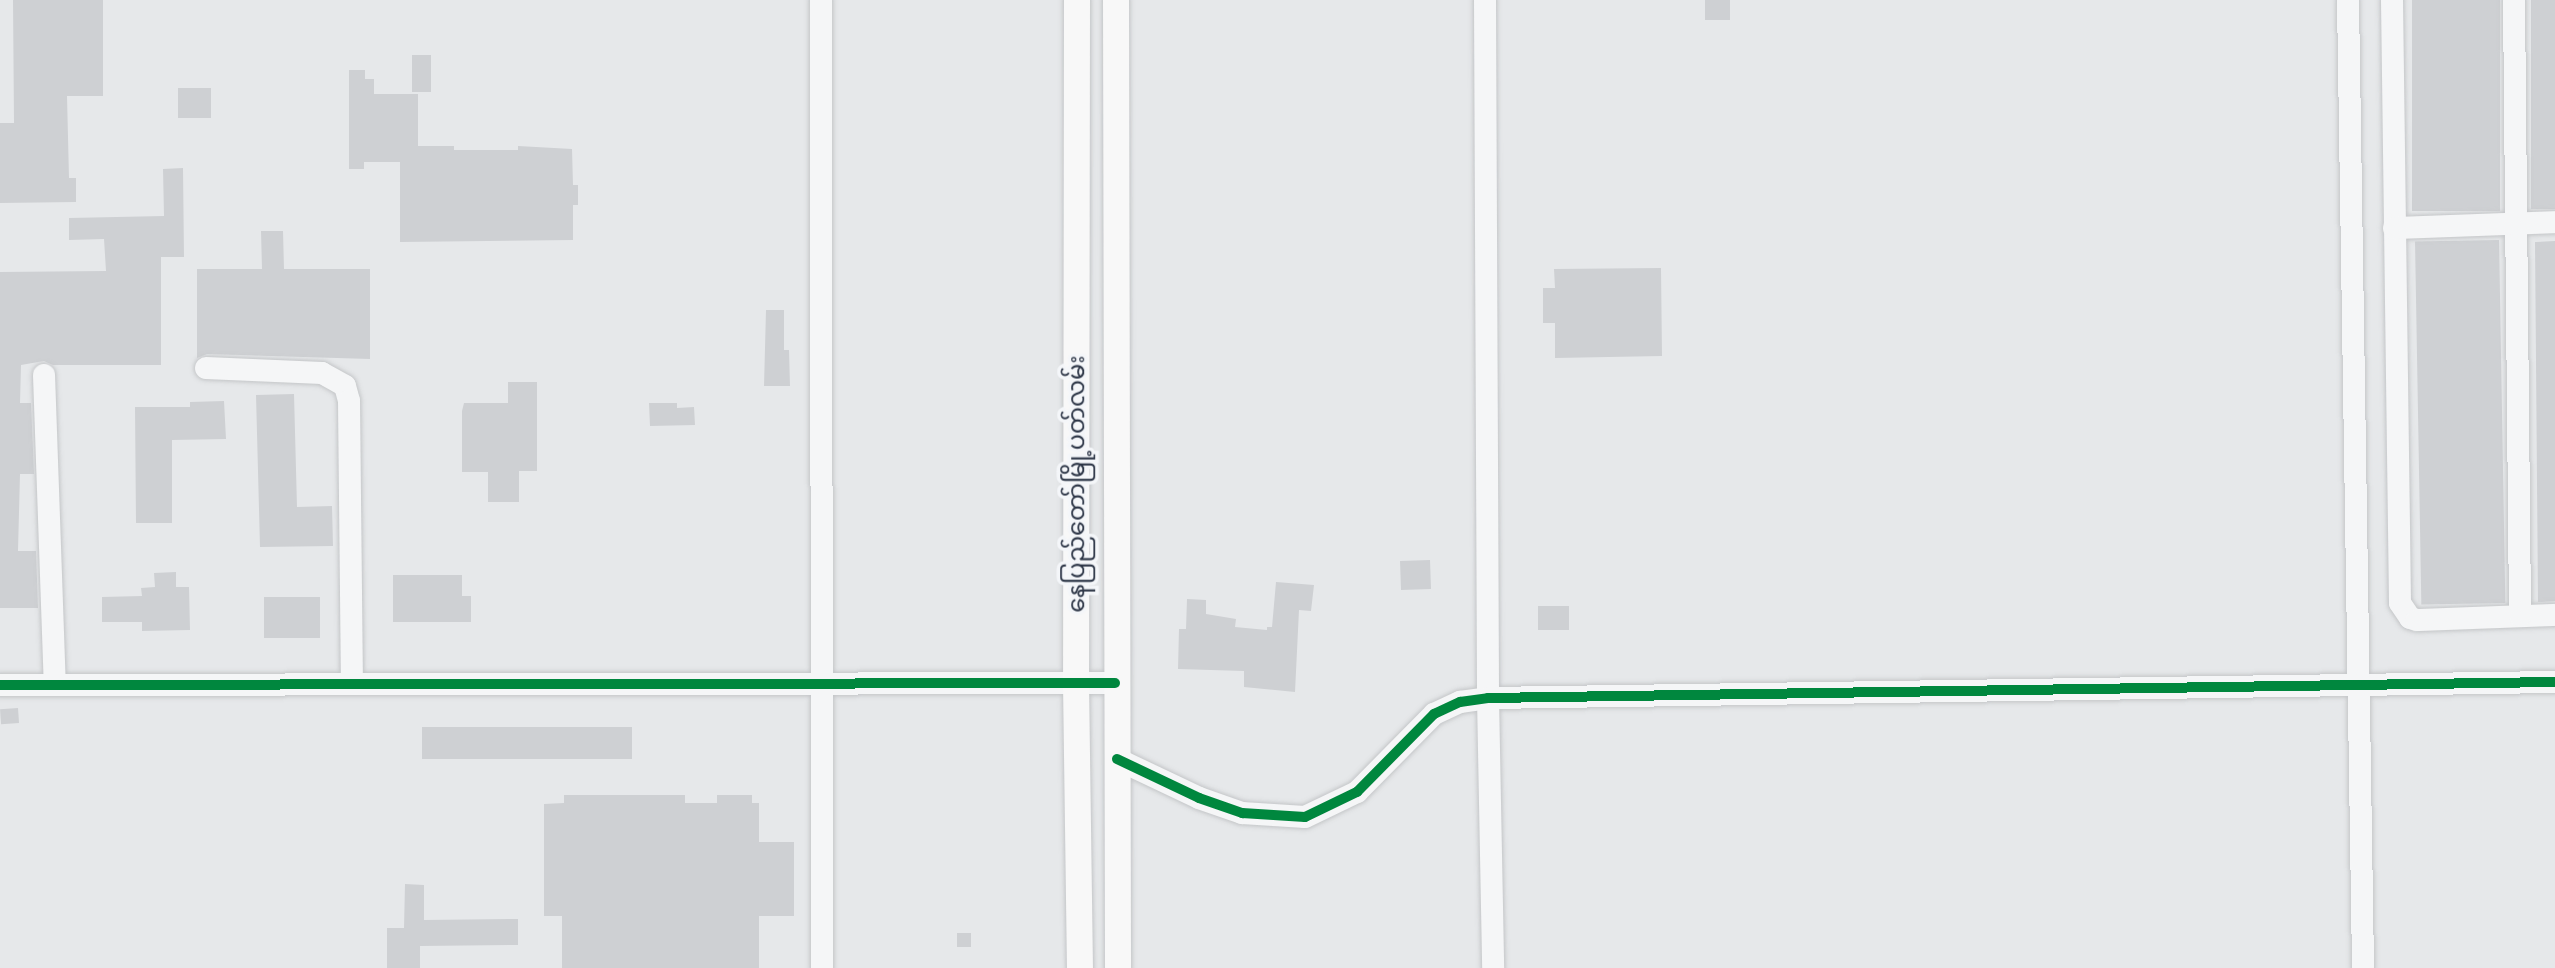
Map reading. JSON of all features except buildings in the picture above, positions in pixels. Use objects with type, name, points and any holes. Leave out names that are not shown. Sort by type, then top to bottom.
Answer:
[{"type":"main road","name":"နေပြည်တော်မြို့ပတ်လမ်း","points":[[1077,0],[1076,683],[1080,968]]},
{"type":"main road","name":"နေပြည်တော်မြို့ပတ်လမ်း","points":[[1116,0],[1115,683],[1118,968]]},
{"type":"street","points":[[821,0],[822,968]]},
{"type":"street","points":[[1485,0],[1488,698],[1493,968]]},
{"type":"street","points":[[2348,0],[2363,968]]},
{"type":"street","points":[[2392,0],[2400,603],[2410,618],[2417,620],[2555,615]]},
{"type":"street","points":[[2514,0],[2520,616]]},
{"type":"street","points":[[2394,228],[2517,221],[2555,222]]},
{"type":"street","points":[[206,368],[322,373],[345,386],[349,401],[352,683]]},
{"type":"street","points":[[44,375],[55,685]]},
{"type":"street","points":[[1117,759],[1199,798],[1242,813],[1305,817],[1357,792],[1434,714],[1460,702],[1488,698],[2555,682]]},
{"type":"street","points":[[0,685],[1115,683]]},
{"type":"cycle path","points":[[1117,759],[1199,798],[1242,813],[1305,817],[1357,792],[1434,714],[1460,702],[1488,698],[2555,682]]},
{"type":"cycle path","points":[[0,685],[1115,683]]}]
